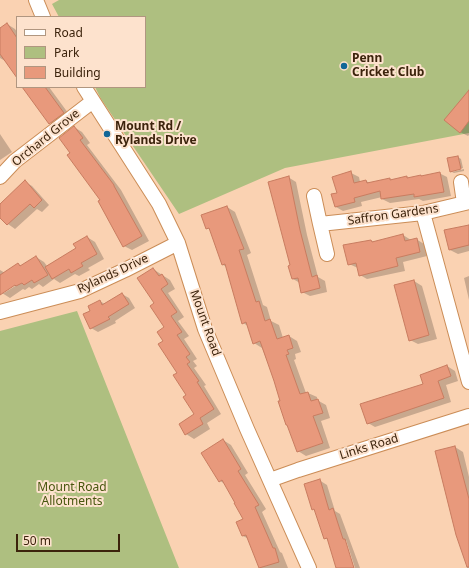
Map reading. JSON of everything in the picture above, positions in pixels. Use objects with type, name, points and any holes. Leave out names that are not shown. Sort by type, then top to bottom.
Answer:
[{"type":"street","points":[[36,0],[43,16]]},
{"type":"street","name":"Mount Road","points":[[85,88],[159,204],[178,243],[205,329],[246,429],[309,568]]},
{"type":"street","name":"Orchard Grove","points":[[0,177],[15,161],[92,100]]},
{"type":"street","name":"Saffron Gardens","points":[[320,224],[423,213],[467,203],[461,182]]},
{"type":"street","points":[[314,196],[327,254]]},
{"type":"street","points":[[423,213],[469,382]]},
{"type":"street","name":"Rylands Drive","points":[[0,312],[80,291],[178,243]]},
{"type":"street","name":"Links Road","points":[[270,480],[469,416]]},
{"type":"green space","points":[[59,0],[469,0],[469,133],[285,168],[179,214],[101,99],[96,88],[146,88],[146,16],[58,16],[52,4]]},
{"type":"green space","name":"Mount Road Allotments","points":[[77,311],[179,568],[0,568],[0,331]]},
{"type":"building","points":[[7,23],[16,36],[16,77],[0,54],[0,28]]},
{"type":"building","points":[[23,88],[46,88],[64,113],[49,124]]},
{"type":"building","points":[[469,90],[469,121],[460,133],[444,120]]},
{"type":"building","points":[[74,126],[83,138],[80,140],[114,185],[142,236],[123,247],[98,201],[100,200],[67,155],[70,153],[59,138]]},
{"type":"building","points":[[458,156],[461,169],[450,172],[447,158]]},
{"type":"building","points":[[351,171],[354,183],[366,180],[367,183],[390,178],[390,180],[407,176],[407,178],[440,172],[444,192],[414,197],[414,194],[381,199],[380,191],[354,198],[355,202],[335,207],[331,194],[337,193],[332,177]]},
{"type":"building","points":[[289,176],[300,230],[312,277],[317,275],[320,288],[301,293],[298,278],[292,279],[288,266],[290,265],[268,182]]},
{"type":"building","points":[[25,180],[42,200],[34,208],[30,204],[7,225],[0,218],[0,204]]},
{"type":"building","points":[[227,206],[244,249],[239,250],[256,302],[259,301],[265,321],[270,319],[277,339],[289,335],[293,348],[287,350],[289,354],[286,355],[300,394],[308,392],[311,401],[318,399],[323,413],[313,416],[323,443],[297,452],[278,401],[280,401],[260,341],[253,344],[246,322],[242,324],[225,264],[222,265],[209,228],[206,229],[201,215]]},
{"type":"building","points":[[469,225],[469,245],[449,250],[444,230]]},
{"type":"building","points":[[403,234],[405,241],[417,238],[420,252],[396,258],[398,266],[359,276],[356,263],[348,265],[343,245],[371,240],[372,242]]},
{"type":"building","points":[[87,236],[97,254],[81,263],[83,266],[71,273],[69,269],[52,279],[45,267],[76,248],[73,244]]},
{"type":"building","points":[[36,256],[48,275],[34,283],[32,280],[24,285],[22,283],[16,286],[15,285],[0,295],[0,275],[18,263],[20,266]]},
{"type":"building","points":[[153,268],[159,276],[162,274],[168,284],[161,289],[177,312],[171,316],[182,332],[177,335],[190,354],[186,357],[190,362],[187,364],[199,381],[197,382],[214,409],[200,418],[203,424],[185,435],[179,424],[194,414],[183,397],[186,395],[173,375],[177,373],[158,344],[163,341],[157,332],[164,327],[150,306],[154,303],[137,278]]},
{"type":"building","points":[[414,280],[429,335],[409,341],[394,285]]},
{"type":"building","points":[[122,293],[129,304],[108,317],[110,319],[90,329],[83,314],[90,311],[88,306],[100,300],[102,305]]},
{"type":"building","points":[[447,365],[451,376],[438,381],[444,398],[367,424],[360,404],[423,384],[420,375]]},
{"type":"building","points":[[223,439],[241,469],[238,471],[259,505],[255,507],[273,548],[275,548],[279,562],[259,568],[246,535],[242,536],[236,522],[243,519],[235,503],[222,480],[219,482],[201,453]]},
{"type":"building","points":[[455,446],[469,499],[469,567],[467,567],[456,535],[435,451]]},
{"type":"building","points":[[320,479],[329,510],[333,508],[354,568],[336,568],[327,538],[324,539],[314,509],[312,510],[304,484]]},
{"type":"place","name":"Penn Cricket Club","points":[[344,66]]},
{"type":"place","name":"Mount Rd / Rylands Drive","points":[[107,134]]}]
